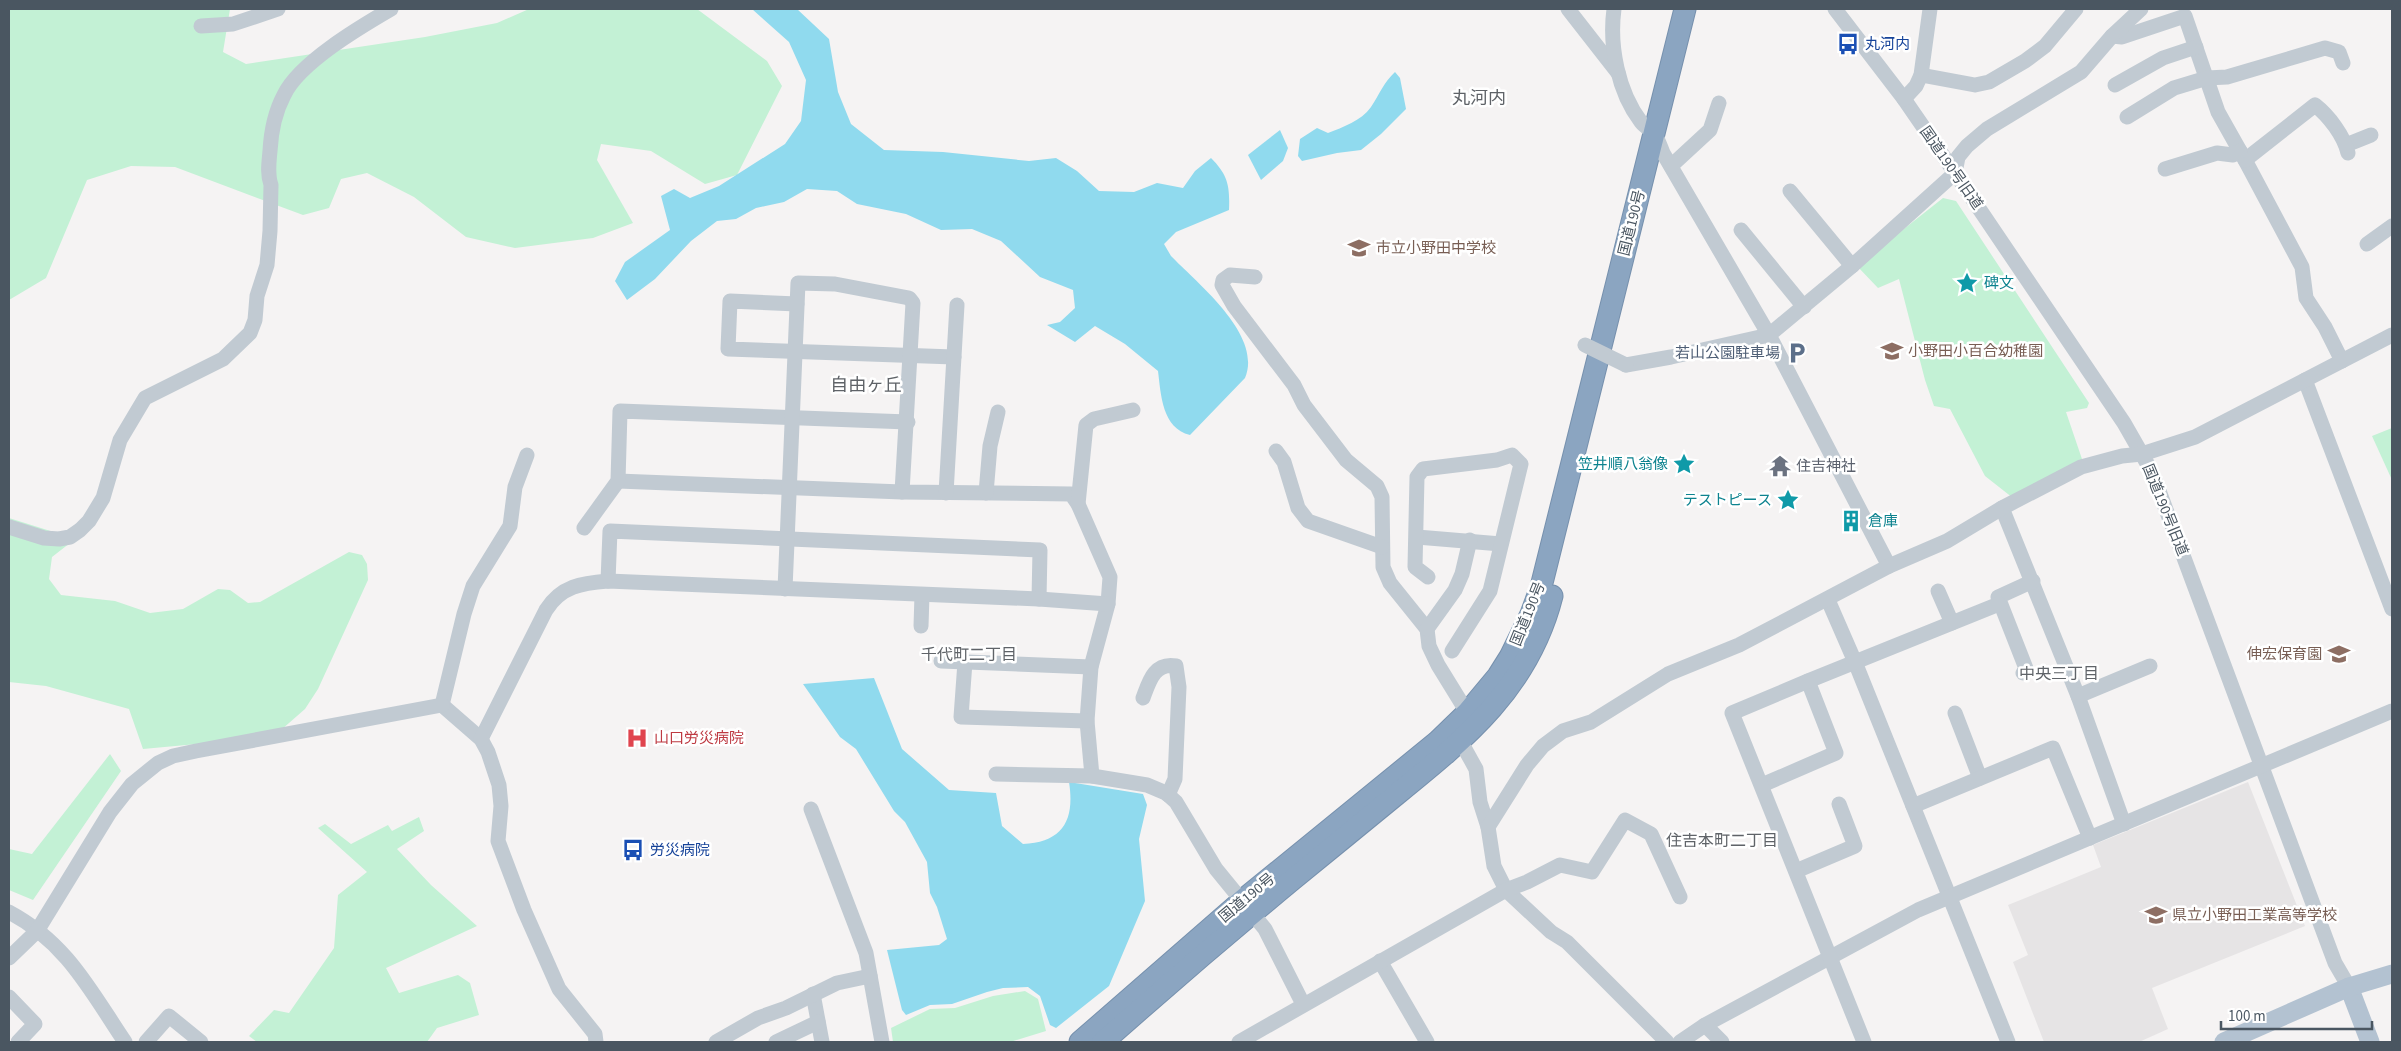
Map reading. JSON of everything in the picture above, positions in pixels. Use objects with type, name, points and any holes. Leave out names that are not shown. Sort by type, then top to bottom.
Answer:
[{"type":"highway","name":"国道190号","points":[[1663,151],[1685,9]]},
{"type":"highway","name":"国道190号","points":[[1080,1042],[1248,906],[1461,742],[1510,657],[1531,614],[1540,587],[1663,151],[1700,9]]},
{"type":"highway","name":"国道190号","points":[[1102,1042],[1248,906],[1437,742],[1474,718]]},
{"type":"main road","points":[[2224,1042],[2348,988],[2392,974]]},
{"type":"main road","points":[[2348,988],[2370,1042]]},
{"type":"street","points":[[201,26],[233,24],[278,9]]},
{"type":"street","points":[[9,527],[44,538],[59,539],[70,537],[80,530],[89,521],[103,498],[120,440],[145,398],[223,359],[250,334],[255,320],[257,296],[267,265],[270,231],[271,185],[268,178],[271,136],[284,94],[291,84],[319,57],[360,26],[391,9]]},
{"type":"street","points":[[1568,9],[1619,74]]},
{"type":"street","points":[[1614,9],[1612,22],[1622,89],[1641,122],[1663,151],[1769,335],[1889,566]]},
{"type":"street","name":"国道190号旧道","points":[[1835,9],[1904,99],[1955,173],[2124,423],[2152,472],[2335,963],[2348,988]]},
{"type":"street","points":[[1904,99],[1916,86],[1921,75],[1930,9]]},
{"type":"street","points":[[1921,75],[1975,85],[1989,82],[2025,62],[2045,46],[2076,9]]},
{"type":"street","points":[[1585,345],[1626,365],[1769,335],[1852,266],[1955,173],[1958,157],[1967,146],[1987,129],[2081,72],[2112,36],[2141,9]]},
{"type":"street","points":[[2112,36],[2122,37],[2185,16],[2218,112],[2302,267],[2306,298],[2325,327],[2342,361]]},
{"type":"street","points":[[2115,85],[2163,58],[2196,47]]},
{"type":"street","points":[[2127,117],[2174,88],[2207,78],[2227,77],[2325,48],[2338,52],[2343,63]]},
{"type":"street","points":[[1663,151],[1710,130],[1719,103]]},
{"type":"street","points":[[2165,169],[2217,153],[2243,156],[2313,105],[2320,108],[2347,149],[2370,135]]},
{"type":"street","points":[[1790,191],[1852,266]]},
{"type":"street","points":[[2367,244],[2392,226]]},
{"type":"street","points":[[1741,230],[1804,307]]},
{"type":"street","points":[[1256,277],[1230,275],[1224,280],[1222,285],[1234,306],[1294,385],[1304,405],[1346,460],[1377,486],[1382,496],[1383,567],[1390,583],[1427,629],[1429,646],[1438,665],[1474,718]]},
{"type":"street","points":[[785,590],[798,283],[835,284],[909,298],[913,303],[908,422],[902,492]]},
{"type":"street","points":[[797,304],[730,301],[728,349],[794,353],[954,357]]},
{"type":"street","points":[[946,493],[957,305]]},
{"type":"street","points":[[1488,827],[1527,765],[1543,746],[1563,731],[1592,722],[1668,674],[1739,645],[1828,600],[1889,566],[1947,540],[2002,508],[2081,467],[2122,456],[2142,454],[2195,437],[2392,335]]},
{"type":"street","points":[[2305,380],[2392,610]]},
{"type":"street","points":[[1078,504],[1086,425],[1094,419],[1133,410]]},
{"type":"street","points":[[584,528],[618,481],[620,412],[908,422]]},
{"type":"street","points":[[986,493],[990,446],[998,412]]},
{"type":"street","points":[[1276,451],[1284,462],[1298,508],[1308,521],[1382,547]]},
{"type":"street","points":[[1428,577],[1415,567],[1417,477],[1424,469],[1497,460],[1512,455],[1521,464],[1490,591],[1452,651]]},
{"type":"street","points":[[442,705],[464,614],[473,586],[510,526],[515,487],[527,456]]},
{"type":"street","points":[[618,481],[902,492],[1071,494],[1078,504],[1110,577],[1108,604],[1091,667],[1087,721],[1092,776]]},
{"type":"street","points":[[2002,508],[2078,696],[2124,824]]},
{"type":"street","points":[[608,581],[610,531],[786,538],[1040,550],[1039,599]]},
{"type":"street","points":[[1417,537],[1501,544]]},
{"type":"street","points":[[1427,629],[1455,590],[1462,574],[1470,540]]},
{"type":"street","points":[[481,739],[552,600],[571,587],[581,583],[608,581],[785,590],[1039,599],[1108,604]]},
{"type":"street","points":[[2023,673],[2027,671],[1998,598],[2033,581]]},
{"type":"street","points":[[1938,591],[1952,623]]},
{"type":"street","points":[[921,626],[922,595]]},
{"type":"street","points":[[1828,600],[1855,662],[2008,1042]]},
{"type":"street","points":[[1864,1042],[1732,713],[1808,680],[2000,604]]},
{"type":"street","points":[[941,661],[1091,667]]},
{"type":"street","points":[[965,662],[961,717],[1087,721]]},
{"type":"street","points":[[1143,698],[1155,670],[1165,666],[1176,666],[1179,687],[1176,779],[1168,794]]},
{"type":"street","points":[[2078,696],[2150,666]]},
{"type":"street","points":[[1762,785],[1836,753],[1808,680]]},
{"type":"street","points":[[442,705],[481,739],[499,785],[501,806],[498,841],[524,910],[558,989],[595,1034],[596,1042]]},
{"type":"street","points":[[9,958],[37,932],[110,812],[132,784],[158,763],[173,756],[196,751],[442,705]]},
{"type":"street","points":[[1680,1042],[1705,1025],[1918,910],[2392,711]]},
{"type":"street","points":[[1955,713],[1980,778]]},
{"type":"street","points":[[1461,742],[1476,769],[1480,802],[1488,827],[1494,866],[1506,890],[1551,932],[1567,942],[1667,1042]]},
{"type":"street","points":[[1913,806],[2053,748],[2090,838]]},
{"type":"street","points":[[996,774],[1092,776],[1147,785],[1168,794],[1176,802],[1216,869],[1248,906],[1272,941],[1303,1004]]},
{"type":"street","points":[[1796,871],[1855,846],[1839,804]]},
{"type":"street","points":[[811,809],[866,953],[882,1042]]},
{"type":"street","points":[[1239,1042],[1506,890],[1527,882],[1560,865],[1592,872],[1625,820],[1651,834],[1680,897]]},
{"type":"street","points":[[9,912],[59,950],[80,972],[124,1042]]},
{"type":"street","points":[[1380,961],[1428,1042]]},
{"type":"street","points":[[716,1042],[758,1018],[837,983],[870,976]]},
{"type":"street","points":[[813,994],[822,1042]]},
{"type":"street","points":[[9,997],[35,1024],[18,1042]]},
{"type":"street","points":[[146,1042],[168,1016],[201,1042]]},
{"type":"street","points":[[776,1042],[818,1022]]},
{"type":"street","points":[[1705,1025],[1722,1042]]},
{"type":"shaded area","name":"県立小野田工業高等学校","points":[[2248,782],[2305,926],[2152,988],[2168,1029],[2139,1042],[2044,1042],[2013,962],[2028,955],[2008,905],[2101,867],[2093,845]]},
{"type":"green space","points":[[9,9],[230,9],[223,52],[246,64],[425,37],[497,23],[529,9],[697,9],[767,61],[782,86],[737,175],[705,184],[651,151],[601,144],[597,160],[633,223],[593,238],[515,248],[466,237],[414,197],[367,173],[341,179],[329,208],[303,215],[175,167],[131,166],[87,180],[46,278],[9,300]]},
{"type":"green space","points":[[1943,198],[1956,201],[2089,403],[2087,408],[2066,412],[2083,462],[2013,498],[1985,476],[1950,409],[1934,406],[1925,380],[1899,279],[1878,288],[1857,266]]},
{"type":"green space","points":[[2392,428],[2392,480],[2372,436]]},
{"type":"green space","points":[[9,518],[60,534],[70,543],[52,557],[49,579],[61,595],[115,601],[150,613],[183,609],[218,589],[230,590],[248,603],[260,602],[349,552],[362,555],[367,564],[368,580],[318,689],[305,709],[281,730],[197,744],[143,749],[129,709],[46,686],[9,682]]},
{"type":"green space","points":[[110,754],[121,771],[33,900],[9,890],[9,849],[32,854]]},
{"type":"green space","points":[[419,817],[424,831],[397,849],[431,885],[477,926],[386,968],[399,993],[458,975],[470,983],[479,1015],[437,1028],[427,1042],[257,1042],[249,1036],[274,1010],[289,1013],[334,948],[338,895],[367,872],[318,828],[325,824],[351,844],[388,825],[392,831]]},
{"type":"green space","points":[[1025,991],[1038,999],[1046,1031],[1010,1042],[893,1042],[891,1028],[930,1009],[955,1008],[993,996]]},
{"type":"water","points":[[752,9],[797,9],[829,39],[838,92],[851,124],[884,150],[943,152],[1029,161],[1056,158],[1077,171],[1099,191],[1134,192],[1157,183],[1183,188],[1195,171],[1211,158],[1227,181],[1229,210],[1176,232],[1164,244],[1171,256],[1225,311],[1237,328],[1245,345],[1248,362],[1245,378],[1190,435],[1181,431],[1168,418],[1162,400],[1158,371],[1125,344],[1095,326],[1075,342],[1047,325],[1060,322],[1075,308],[1073,290],[1040,277],[1001,241],[972,229],[941,230],[906,214],[857,204],[837,191],[807,189],[784,202],[756,208],[736,219],[717,221],[691,241],[655,279],[627,300],[615,281],[625,262],[670,230],[661,196],[674,189],[690,198],[719,186],[785,144],[801,121],[806,80],[789,42]]},
{"type":"water","points":[[1395,72],[1400,78],[1406,109],[1381,134],[1361,150],[1302,161],[1298,156],[1300,139],[1317,128],[1328,133],[1362,116],[1371,107]]},
{"type":"water","points":[[1280,130],[1288,148],[1283,161],[1261,180],[1248,155]]},
{"type":"water","points":[[874,678],[902,749],[949,790],[996,793],[1002,826],[1023,844],[1048,839],[1057,834],[1063,826],[1068,818],[1070,807],[1069,782],[1143,794],[1147,805],[1139,839],[1145,901],[1109,986],[1056,1028],[1050,1025],[1040,996],[1028,987],[1003,988],[952,1004],[930,1005],[906,1015],[902,1010],[887,950],[939,945],[947,939],[937,907],[930,893],[927,862],[905,822],[894,811],[856,749],[840,737],[803,684]]},
{"type":"place","name":"丸河内","points":[[1848,44]]},
{"type":"place","name":"市立小野田中学校","points":[[1359,248]]},
{"type":"place","name":"碑文","points":[[1967,283]]},
{"type":"place","name":"小野田小百合幼稚園","points":[[1892,351]]},
{"type":"place","name":"若山公園駐車場","points":[[1797,353]]},
{"type":"place","name":"笠井順八翁像","points":[[1684,464]]},
{"type":"place","name":"住吉神社","points":[[1780,466]]},
{"type":"place","name":"テストピース","points":[[1788,500]]},
{"type":"place","name":"倉庫","points":[[1851,521]]},
{"type":"place","name":"伸宏保育園","points":[[2339,654]]},
{"type":"place","name":"山口労災病院","points":[[637,738]]},
{"type":"place","name":"労災病院","points":[[633,850]]},
{"type":"place","name":"県立小野田工業高等学校","points":[[2156,915]]},
{"type":"district","name":"丸河内","points":[[1479,98]]},
{"type":"district","name":"自由ヶ丘","points":[[866,385]]},
{"type":"district","name":"千代町二丁目","points":[[969,655]]},
{"type":"district","name":"中央三丁目","points":[[2059,674]]},
{"type":"district","name":"住吉本町二丁目","points":[[1722,841]]}]
